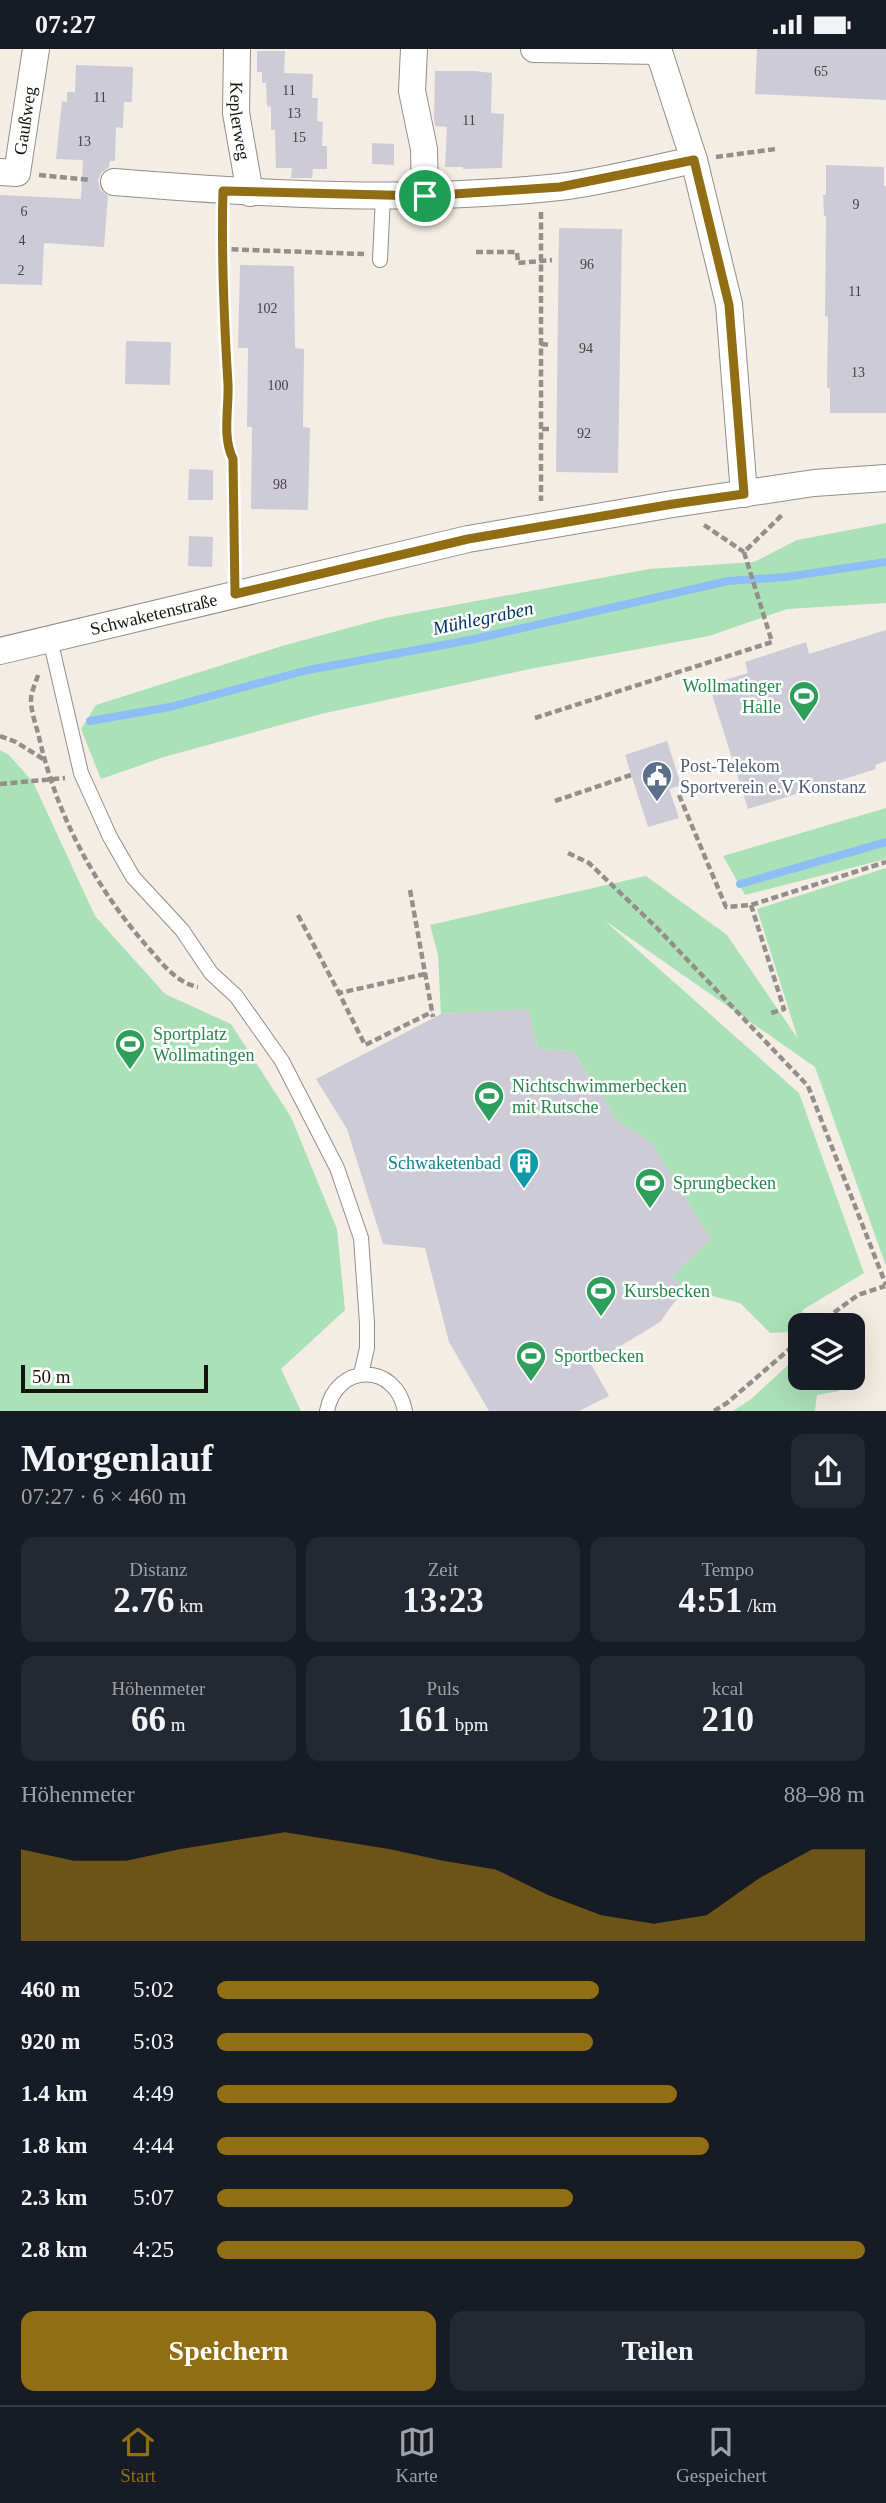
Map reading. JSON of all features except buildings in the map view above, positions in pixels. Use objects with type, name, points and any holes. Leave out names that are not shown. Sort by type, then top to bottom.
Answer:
[{"type":"street","name":"Gaußweg","points":[[9,173],[36,49]]},
{"type":"street","name":"Keplerweg","points":[[237,49],[236,113],[250,193]]},
{"type":"street","points":[[414,49],[412,90],[424,149],[425,196]]},
{"type":"street","points":[[534,49],[659,50],[694,160],[729,305],[744,494]]},
{"type":"street","points":[[114,182],[250,193],[425,196],[572,185],[694,160]]},
{"type":"street","name":"Schwaketenstraße","points":[[0,651],[468,539],[814,483],[886,478]]},
{"type":"lane","points":[[380,257],[383,196]]},
{"type":"lane","points":[[50,639],[81,773],[110,837],[133,877],[182,930],[211,973],[236,996],[282,1061],[337,1168],[361,1238],[367,1323],[367,1349],[361,1374]]},
{"type":"lane","points":[[327,1411],[333,1392],[341,1383],[361,1374],[380,1377],[390,1383],[403,1400],[405,1411]]},
{"type":"path","points":[[694,160],[776,149]]},
{"type":"path","points":[[9,173],[114,182]]},
{"type":"path","points":[[541,527],[542,188]]},
{"type":"path","points":[[223,191],[223,322],[228,387],[227,448],[233,459],[235,594]]},
{"type":"path","points":[[221,249],[380,257]]},
{"type":"path","points":[[476,252],[517,251],[518,263],[552,260]]},
{"type":"path","points":[[541,344],[551,345]]},
{"type":"path","points":[[542,429],[549,429]]},
{"type":"path","points":[[535,718],[772,642],[744,552],[673,504]]},
{"type":"path","points":[[744,552],[786,512]]},
{"type":"path","points":[[0,736],[16,742],[44,760],[30,699],[38,677]]},
{"type":"path","points":[[555,801],[631,775]]},
{"type":"path","points":[[0,784],[50,780]]},
{"type":"path","points":[[679,795],[726,907],[751,905],[886,862]]},
{"type":"path","points":[[568,853],[589,863],[656,927],[808,1086],[886,1286],[858,1295],[833,1313]]},
{"type":"path","points":[[298,915],[365,1045],[433,1015],[410,890]]},
{"type":"path","points":[[751,905],[784,1009],[768,1014]]},
{"type":"path","points":[[339,993],[425,974]]},
{"type":"path","points":[[714,1411],[788,1350]]},
{"type":"green space","points":[[886,523],[886,603],[787,609],[709,636],[535,668],[321,714],[164,757],[101,779],[81,729],[96,705],[282,646],[385,618],[649,569],[754,562],[797,540]]},
{"type":"green space","name":"Sportplatz Wollmatingen","points":[[0,750],[9,755],[33,782],[95,916],[165,994],[231,1024],[291,1117],[337,1229],[345,1310],[281,1369],[301,1411],[0,1411]]},
{"type":"green space","points":[[886,808],[886,859],[745,895],[723,856]]},
{"type":"green space","points":[[886,868],[886,1266],[815,1067],[604,920],[799,1093],[864,1273],[802,1313],[788,1313],[788,1332],[770,1333],[740,1303],[684,1289],[672,1277],[711,1239],[651,1142],[618,1121],[573,1051],[538,1049],[528,1010],[441,1014],[438,955],[430,925],[646,876],[727,935],[798,1039],[757,909]]},
{"type":"green space","points":[[788,1365],[788,1390],[839,1391],[817,1395],[815,1411],[733,1411],[750,1400]]},
{"type":"waterway","name":"Mühlegraben","points":[[90,721],[170,707],[308,670],[470,640],[728,581],[786,577],[886,562]]},
{"type":"waterway","points":[[740,884],[886,842]]},
{"type":"place","name":"Wollmatinger Halle","points":[[804,723]]},
{"type":"place","name":"Post-Telekom Sportverein e.V Konstanz","points":[[657,803]]},
{"type":"place","name":"Sportplatz Wollmatingen","points":[[130,1071]]},
{"type":"place","name":"Nichtschwimmerbecken mit Rutsche","points":[[489,1123]]},
{"type":"place","name":"Schwaketenbad","points":[[524,1190]]},
{"type":"place","name":"Sprungbecken","points":[[650,1210]]},
{"type":"place","name":"Kursbecken","points":[[601,1318]]},
{"type":"place","name":"Sportbecken","points":[[531,1383]]},
{"type":"route","points":[[694,160],[729,305],[744,494],[468,539],[235,594],[233,459],[227,448],[228,387],[223,322],[223,191],[425,196],[560,187],[694,160]]}]
